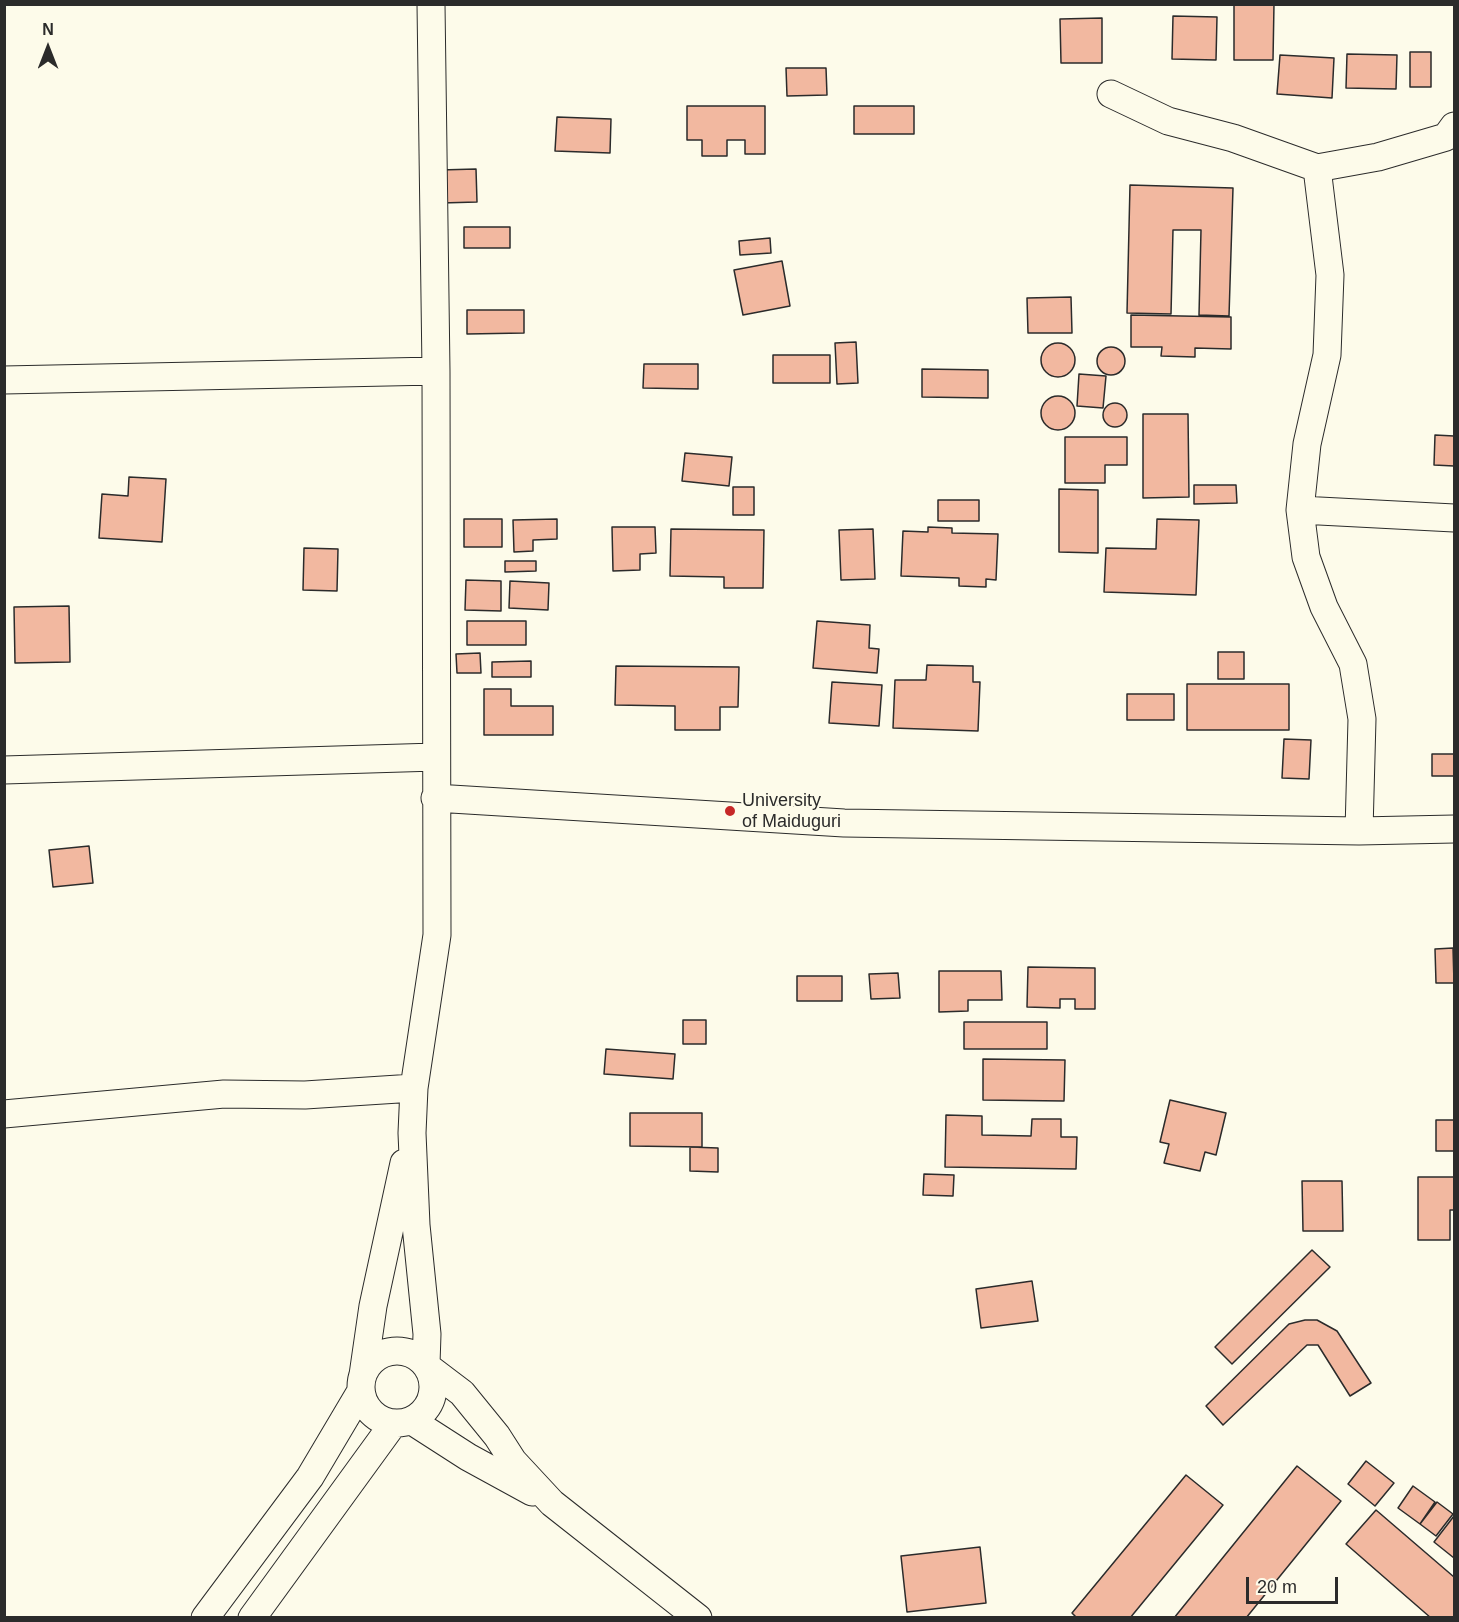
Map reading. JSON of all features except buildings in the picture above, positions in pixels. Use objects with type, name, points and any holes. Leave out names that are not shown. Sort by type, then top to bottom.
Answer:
[{"type":"street","points":[[252,1617],[402,1422],[425,1412],[433,1398],[434,1383],[427,1366],[427,1334],[416,1225],[412,1133],[414,1089],[437,935],[436,371],[430,4]]},
{"type":"street","points":[[1111,94],[1168,121],[1233,138],[1317,168],[1390,154],[1446,137],[1455,126]]},
{"type":"street","points":[[1317,168],[1330,275],[1327,356],[1307,444],[1300,510],[1306,557],[1324,607],[1353,664],[1362,719],[1359,831]]},
{"type":"street","points":[[4,380],[436,371]]},
{"type":"street","points":[[1300,510],[1455,518]]},
{"type":"street","points":[[4,771],[436,758]]},
{"type":"street","points":[[435,798],[844,823],[1359,831],[1455,830]]},
{"type":"street","points":[[4,1114],[224,1094],[305,1095],[414,1089]]},
{"type":"street","points":[[412,1133],[389,1225],[373,1306],[362,1383],[368,1409],[375,1416],[402,1422],[552,1503]]},
{"type":"street","points":[[205,1617],[310,1477],[362,1383],[369,1364],[379,1356],[391,1352],[416,1356],[462,1393],[497,1436],[513,1461],[552,1503],[698,1617]]},
{"type":"place","name":"University of Maiduguri","points":[[730,811]]}]
